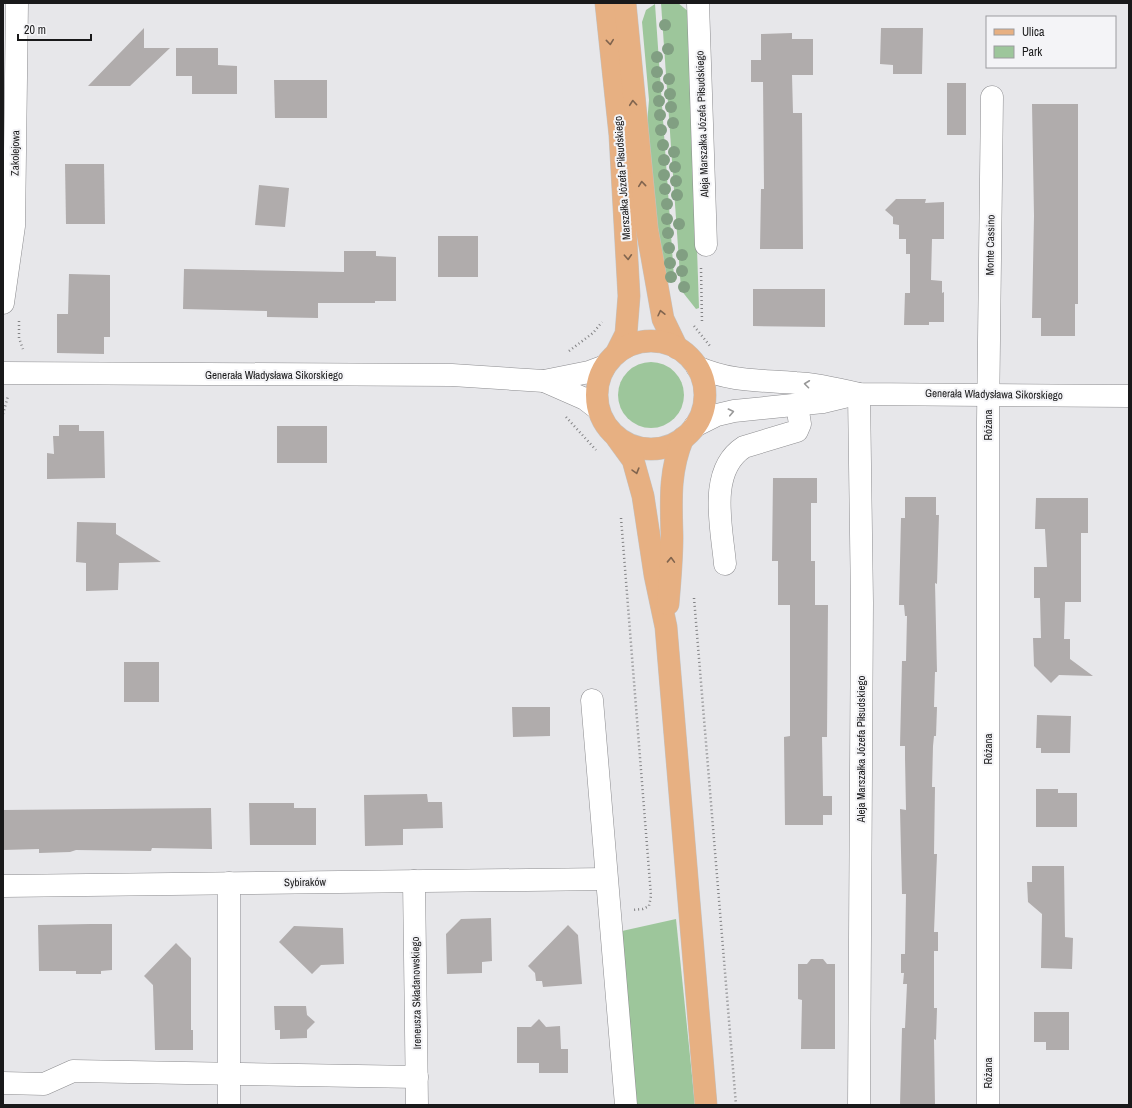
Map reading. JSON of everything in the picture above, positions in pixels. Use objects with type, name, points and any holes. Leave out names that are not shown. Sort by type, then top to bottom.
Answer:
[{"type":"main road","name":"Marszałka Józefa Piłsudskiego","points":[[606,3],[621,156],[629,296],[626,334],[611,359]]},
{"type":"main road","name":"Marszałka Józefa Piłsudskiego","points":[[624,3],[646,229],[663,319],[677,348]]},
{"type":"main road","points":[[666,627],[670,574],[670,494],[675,457],[702,412],[705,397],[703,381],[697,367],[688,356],[677,348],[662,342],[647,341],[631,344],[611,359],[599,380],[596,394],[598,409],[606,425],[618,438],[633,460],[643,496],[653,567],[666,627],[706,1105]]},
{"type":"main road","points":[[618,438],[633,446],[650,449],[667,446],[689,432]]},
{"type":"street","name":"Zakolejowa","points":[[3,303],[14,226],[17,3]]},
{"type":"street","name":"Aleja Marszałka Józefa Piłsudskiego","points":[[698,3],[706,244]]},
{"type":"street","name":"Monte Cassino","points":[[988,394],[992,96]]},
{"type":"street","name":"Generała Władysława Sikorskiego","points":[[3,373],[452,375],[544,381],[589,372],[611,359]]},
{"type":"street","name":"Generała Władysława Sikorskiego","points":[[697,367],[715,375],[733,379],[803,384],[859,394],[1129,396]]},
{"type":"street","name":"Generała Władysława Sikorskiego","points":[[544,381],[585,399],[598,409]]},
{"type":"street","name":"Generała Władysława Sikorskiego","points":[[689,432],[716,415],[734,411],[823,402],[859,394]]},
{"type":"street","name":"Aleja Marszałka Józefa Piłsudskiego","points":[[859,394],[862,603],[859,1105]]},
{"type":"street","name":"Różana","points":[[988,394],[988,1105]]},
{"type":"street","points":[[725,564],[720,492],[725,468],[737,452],[744,447],[797,431],[800,424],[797,405]]},
{"type":"street","points":[[592,700],[626,1105]]},
{"type":"street","name":"Sybiraków","points":[[3,886],[606,879]]},
{"type":"street","name":"Ireneusza Składanowskiego","points":[[414,881],[418,1105]]},
{"type":"street","points":[[229,883],[229,1105]]},
{"type":"street","points":[[3,1083],[44,1084],[73,1071],[417,1077]]},
{"type":"path","points":[[702,323],[700,252],[706,244]]},
{"type":"path","points":[[565,354],[593,333],[603,320]]},
{"type":"path","points":[[690,320],[713,349]]},
{"type":"path","points":[[563,415],[600,455]]},
{"type":"path","points":[[609,911],[643,909],[649,906],[651,896],[620,511]]},
{"type":"path","points":[[693,591],[736,1105]]},
{"type":"green space","points":[[661,3],[678,3],[689,12],[699,308],[696,309],[681,290]]},
{"type":"green space","points":[[655,4],[674,278],[671,282],[664,284],[644,159],[649,100],[642,22],[646,10]]},
{"type":"green space","points":[[644,362],[658,362],[670,367],[679,376],[684,388],[682,408],[675,419],[658,428],[644,428],[632,423],[623,414],[618,402],[618,388],[623,376],[632,367]]},
{"type":"green space","points":[[676,919],[695,1105],[637,1105],[622,931]]},
{"type":"building","points":[[144,28],[144,48],[170,48],[130,86],[88,86]]},
{"type":"building","points":[[881,28],[923,28],[922,74],[893,74],[893,65],[880,64]]},
{"type":"building","points":[[792,33],[792,39],[813,39],[813,75],[792,75],[793,113],[802,113],[803,249],[760,249],[761,189],[764,189],[763,82],[751,82],[751,60],[761,60],[761,34]]},
{"type":"building","points":[[176,48],[218,48],[218,65],[237,66],[237,94],[192,94],[192,76],[176,76]]},
{"type":"building","points":[[274,80],[327,80],[327,118],[275,118]]},
{"type":"building","points":[[947,83],[966,83],[966,135],[947,135]]},
{"type":"building","points":[[1032,104],[1078,104],[1078,304],[1075,304],[1075,336],[1041,336],[1041,318],[1032,318],[1034,216]]},
{"type":"building","points":[[65,164],[104,164],[105,224],[66,224]]},
{"type":"building","points":[[259,185],[289,188],[285,227],[255,225]]},
{"type":"building","points":[[896,199],[926,199],[925,203],[944,202],[944,239],[932,239],[931,280],[942,281],[942,293],[944,292],[944,322],[929,322],[929,325],[904,325],[905,293],[910,293],[910,254],[906,254],[906,239],[899,239],[899,225],[893,224],[893,217],[885,210]]},
{"type":"building","points":[[438,236],[478,236],[478,277],[438,277]]},
{"type":"building","points":[[344,251],[376,251],[376,256],[396,257],[396,301],[375,301],[375,303],[318,303],[318,318],[267,317],[267,311],[183,309],[184,269],[344,272]]},
{"type":"building","points":[[69,274],[110,275],[110,337],[104,337],[104,354],[57,353],[57,314],[68,314]]},
{"type":"building","points":[[753,289],[825,289],[825,327],[753,326]]},
{"type":"building","points":[[59,425],[79,425],[79,431],[104,431],[105,478],[47,479],[47,453],[54,454],[53,436],[59,436]]},
{"type":"building","points":[[277,426],[327,426],[327,463],[277,463]]},
{"type":"building","points":[[773,478],[817,478],[817,503],[811,503],[811,561],[815,561],[815,605],[828,605],[827,737],[822,737],[823,796],[832,796],[832,815],[823,815],[823,825],[785,825],[784,737],[790,736],[790,605],[778,605],[778,561],[772,561]]},
{"type":"building","points":[[905,497],[936,497],[936,515],[939,515],[937,584],[935,583],[937,672],[935,672],[934,707],[937,707],[936,736],[934,736],[933,746],[932,787],[935,787],[934,854],[937,854],[934,932],[938,932],[938,951],[934,951],[934,1008],[937,1008],[936,1040],[934,1039],[935,1105],[900,1105],[902,1028],[905,1028],[907,984],[903,984],[904,973],[901,973],[901,954],[905,954],[906,894],[902,894],[900,809],[906,810],[905,746],[900,746],[902,661],[906,661],[907,616],[905,616],[904,605],[899,605],[901,518],[905,518]]},
{"type":"building","points":[[1036,498],[1088,498],[1088,533],[1081,533],[1081,602],[1065,602],[1064,639],[1070,639],[1070,659],[1093,676],[1059,675],[1051,683],[1034,666],[1033,638],[1041,638],[1040,598],[1034,598],[1034,567],[1047,567],[1045,529],[1035,529]]},
{"type":"building","points":[[77,522],[116,523],[116,534],[161,562],[119,563],[118,590],[86,591],[86,563],[76,562]]},
{"type":"building","points":[[124,662],[159,662],[159,702],[124,702]]},
{"type":"building","points":[[512,707],[550,707],[550,736],[513,737]]},
{"type":"building","points":[[1037,715],[1071,716],[1070,753],[1041,753],[1041,748],[1036,748]]},
{"type":"building","points":[[1036,789],[1058,789],[1058,793],[1077,793],[1077,827],[1036,827]]},
{"type":"building","points":[[427,794],[428,802],[442,802],[443,828],[403,829],[403,845],[365,846],[364,795]]},
{"type":"building","points":[[249,803],[294,803],[294,808],[316,808],[316,845],[250,845]]},
{"type":"building","points":[[211,808],[212,849],[152,848],[151,851],[76,850],[70,852],[39,853],[39,849],[3,850],[3,810]]},
{"type":"building","points":[[1032,866],[1064,866],[1065,937],[1073,938],[1072,969],[1041,968],[1042,914],[1028,902],[1027,882],[1032,882]]},
{"type":"building","points":[[491,918],[492,961],[482,962],[482,973],[447,974],[446,934],[461,919]]},
{"type":"building","points":[[112,924],[112,970],[101,971],[101,974],[76,974],[76,971],[39,971],[38,925]]},
{"type":"building","points":[[568,925],[578,935],[582,984],[543,987],[542,981],[536,981],[535,973],[528,966]]},
{"type":"building","points":[[294,926],[343,928],[344,964],[321,965],[312,974],[279,942]]},
{"type":"building","points":[[176,943],[191,958],[191,1030],[193,1030],[193,1050],[155,1050],[153,985],[144,976]]},
{"type":"building","points":[[811,959],[823,959],[827,964],[835,964],[835,1049],[801,1049],[802,1000],[798,999],[798,964],[807,964]]},
{"type":"building","points":[[274,1006],[306,1006],[307,1015],[315,1022],[307,1030],[307,1038],[280,1039],[280,1030],[275,1030]]},
{"type":"building","points":[[1034,1012],[1069,1012],[1069,1050],[1046,1050],[1046,1042],[1034,1042]]},
{"type":"building","points":[[539,1019],[546,1027],[560,1026],[561,1049],[568,1049],[568,1073],[539,1073],[539,1063],[517,1063],[517,1027],[531,1027]]}]
